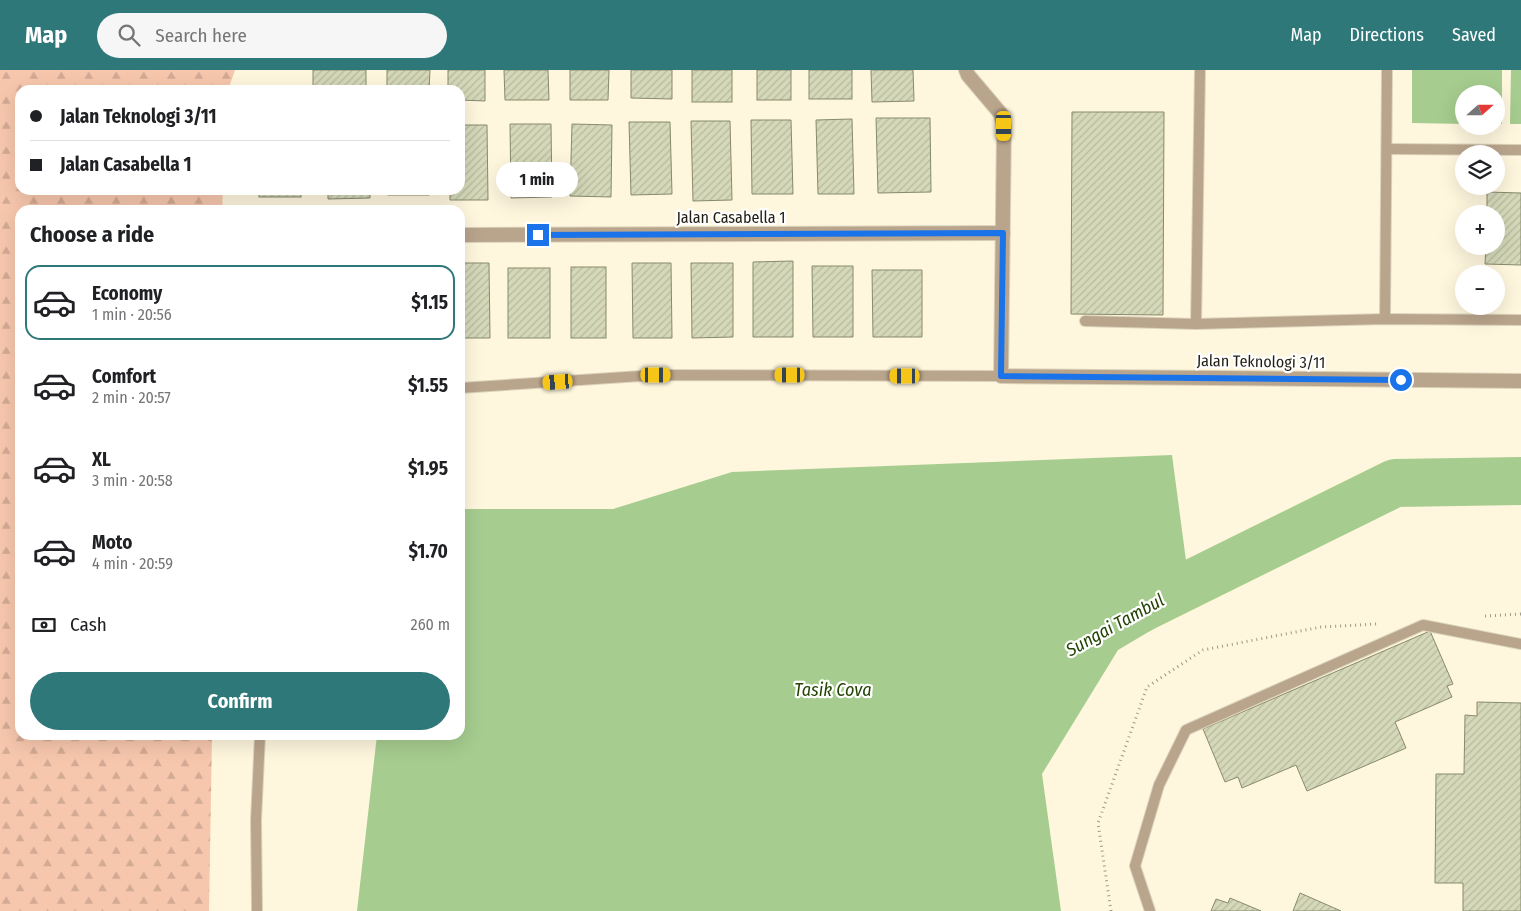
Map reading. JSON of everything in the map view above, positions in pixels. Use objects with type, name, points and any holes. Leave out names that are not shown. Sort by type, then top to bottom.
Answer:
[{"type":"street","points":[[966,70],[968,76],[1001,114],[1004,126],[1001,376]]},
{"type":"street","name":"Jalan Casabella 1","points":[[465,235],[1003,233]]},
{"type":"street","name":"Jalan Teknologi 3/11","points":[[1001,376],[1521,381]]},
{"type":"lane","points":[[1196,324],[1200,70]]},
{"type":"lane","points":[[1385,319],[1388,149],[1387,70]]},
{"type":"lane","points":[[1388,149],[1521,150]]},
{"type":"lane","points":[[1085,321],[1196,324],[1385,319],[1521,320]]},
{"type":"lane","points":[[465,388],[656,375],[1001,376]]},
{"type":"lane","points":[[1150,911],[1135,866],[1159,785],[1186,730],[1423,625],[1521,644]]},
{"type":"lane","points":[[257,911],[256,820],[260,740]]},
{"type":"green space","points":[[0,70],[235,70],[230,85],[15,85],[15,195],[223,195],[222,205],[15,205],[15,740],[212,740],[209,911],[0,911]]},
{"type":"water","points":[[1412,70],[1502,70],[1502,85],[1455,85],[1455,124],[1412,123]]},
{"type":"water","points":[[1511,70],[1521,70],[1521,124],[1510,124]]},
{"type":"water","name":"Tasik Cova","points":[[1172,455],[1192,606],[1118,650],[1042,774],[1061,911],[357,911],[376,740],[465,740],[465,509],[613,509],[732,472]]},
{"type":"building","points":[[313,70],[366,70],[366,85],[313,85]]},
{"type":"building","points":[[387,70],[430,70],[429,85],[387,85]]},
{"type":"building","points":[[448,70],[485,70],[485,101],[465,100],[465,85],[448,85]]},
{"type":"building","points":[[504,70],[548,70],[549,100],[505,100]]},
{"type":"building","points":[[570,70],[609,70],[608,100],[570,100]]},
{"type":"building","points":[[631,70],[672,70],[672,99],[631,98]]},
{"type":"building","points":[[692,70],[732,70],[732,102],[692,102]]},
{"type":"building","points":[[757,70],[791,70],[791,100],[757,100]]},
{"type":"building","points":[[809,70],[852,70],[852,99],[809,99]]},
{"type":"building","points":[[871,70],[913,70],[914,101],[872,102]]},
{"type":"building","points":[[1072,112],[1164,112],[1163,315],[1071,314]]},
{"type":"building","points":[[876,118],[930,118],[931,192],[878,193]]},
{"type":"building","points":[[852,119],[854,194],[818,194],[816,120]]},
{"type":"building","points":[[751,120],[791,120],[793,194],[752,194]]},
{"type":"building","points":[[691,121],[730,121],[732,200],[693,201]]},
{"type":"building","points":[[629,122],[670,122],[672,194],[631,195]]},
{"type":"building","points":[[510,124],[551,124],[552,197],[511,198]]},
{"type":"building","points":[[572,124],[612,125],[611,197],[570,196]]},
{"type":"building","points":[[465,125],[487,125],[488,200],[450,200],[450,195],[465,195]]},
{"type":"building","points":[[1521,193],[1521,265],[1485,264],[1486,255],[1505,255],[1505,205],[1487,205],[1487,195]]},
{"type":"building","points":[[259,195],[301,195],[301,197],[259,197]]},
{"type":"building","points":[[328,195],[370,195],[370,198],[328,199]]},
{"type":"building","points":[[793,261],[793,337],[753,337],[753,262]]},
{"type":"building","points":[[465,263],[489,263],[490,338],[465,338]]},
{"type":"building","points":[[632,263],[671,263],[672,338],[633,338]]},
{"type":"building","points":[[691,263],[733,263],[733,337],[692,338]]},
{"type":"building","points":[[812,266],[853,266],[853,337],[813,337]]},
{"type":"building","points":[[571,267],[606,267],[606,338],[571,338]]},
{"type":"building","points":[[508,268],[550,268],[550,338],[508,338]]},
{"type":"building","points":[[872,270],[922,270],[922,337],[873,337]]},
{"type":"building","points":[[1430,631],[1453,684],[1447,686],[1452,697],[1395,722],[1406,748],[1307,791],[1296,765],[1242,788],[1238,777],[1225,782],[1203,729]]},
{"type":"building","points":[[1477,702],[1521,703],[1521,911],[1463,911],[1463,883],[1435,883],[1436,774],[1464,774],[1465,715],[1477,716]]},
{"type":"building","points":[[1300,893],[1341,911],[1293,911]]},
{"type":"building","points":[[1230,898],[1261,911],[1211,911],[1216,899],[1228,903]]},
{"type":"waterway","name":"Sungai Tambul","points":[[1130,614],[1395,483],[1521,481]]},
{"type":"route","points":[[538,235],[1003,233],[1001,376],[1401,380]]}]
